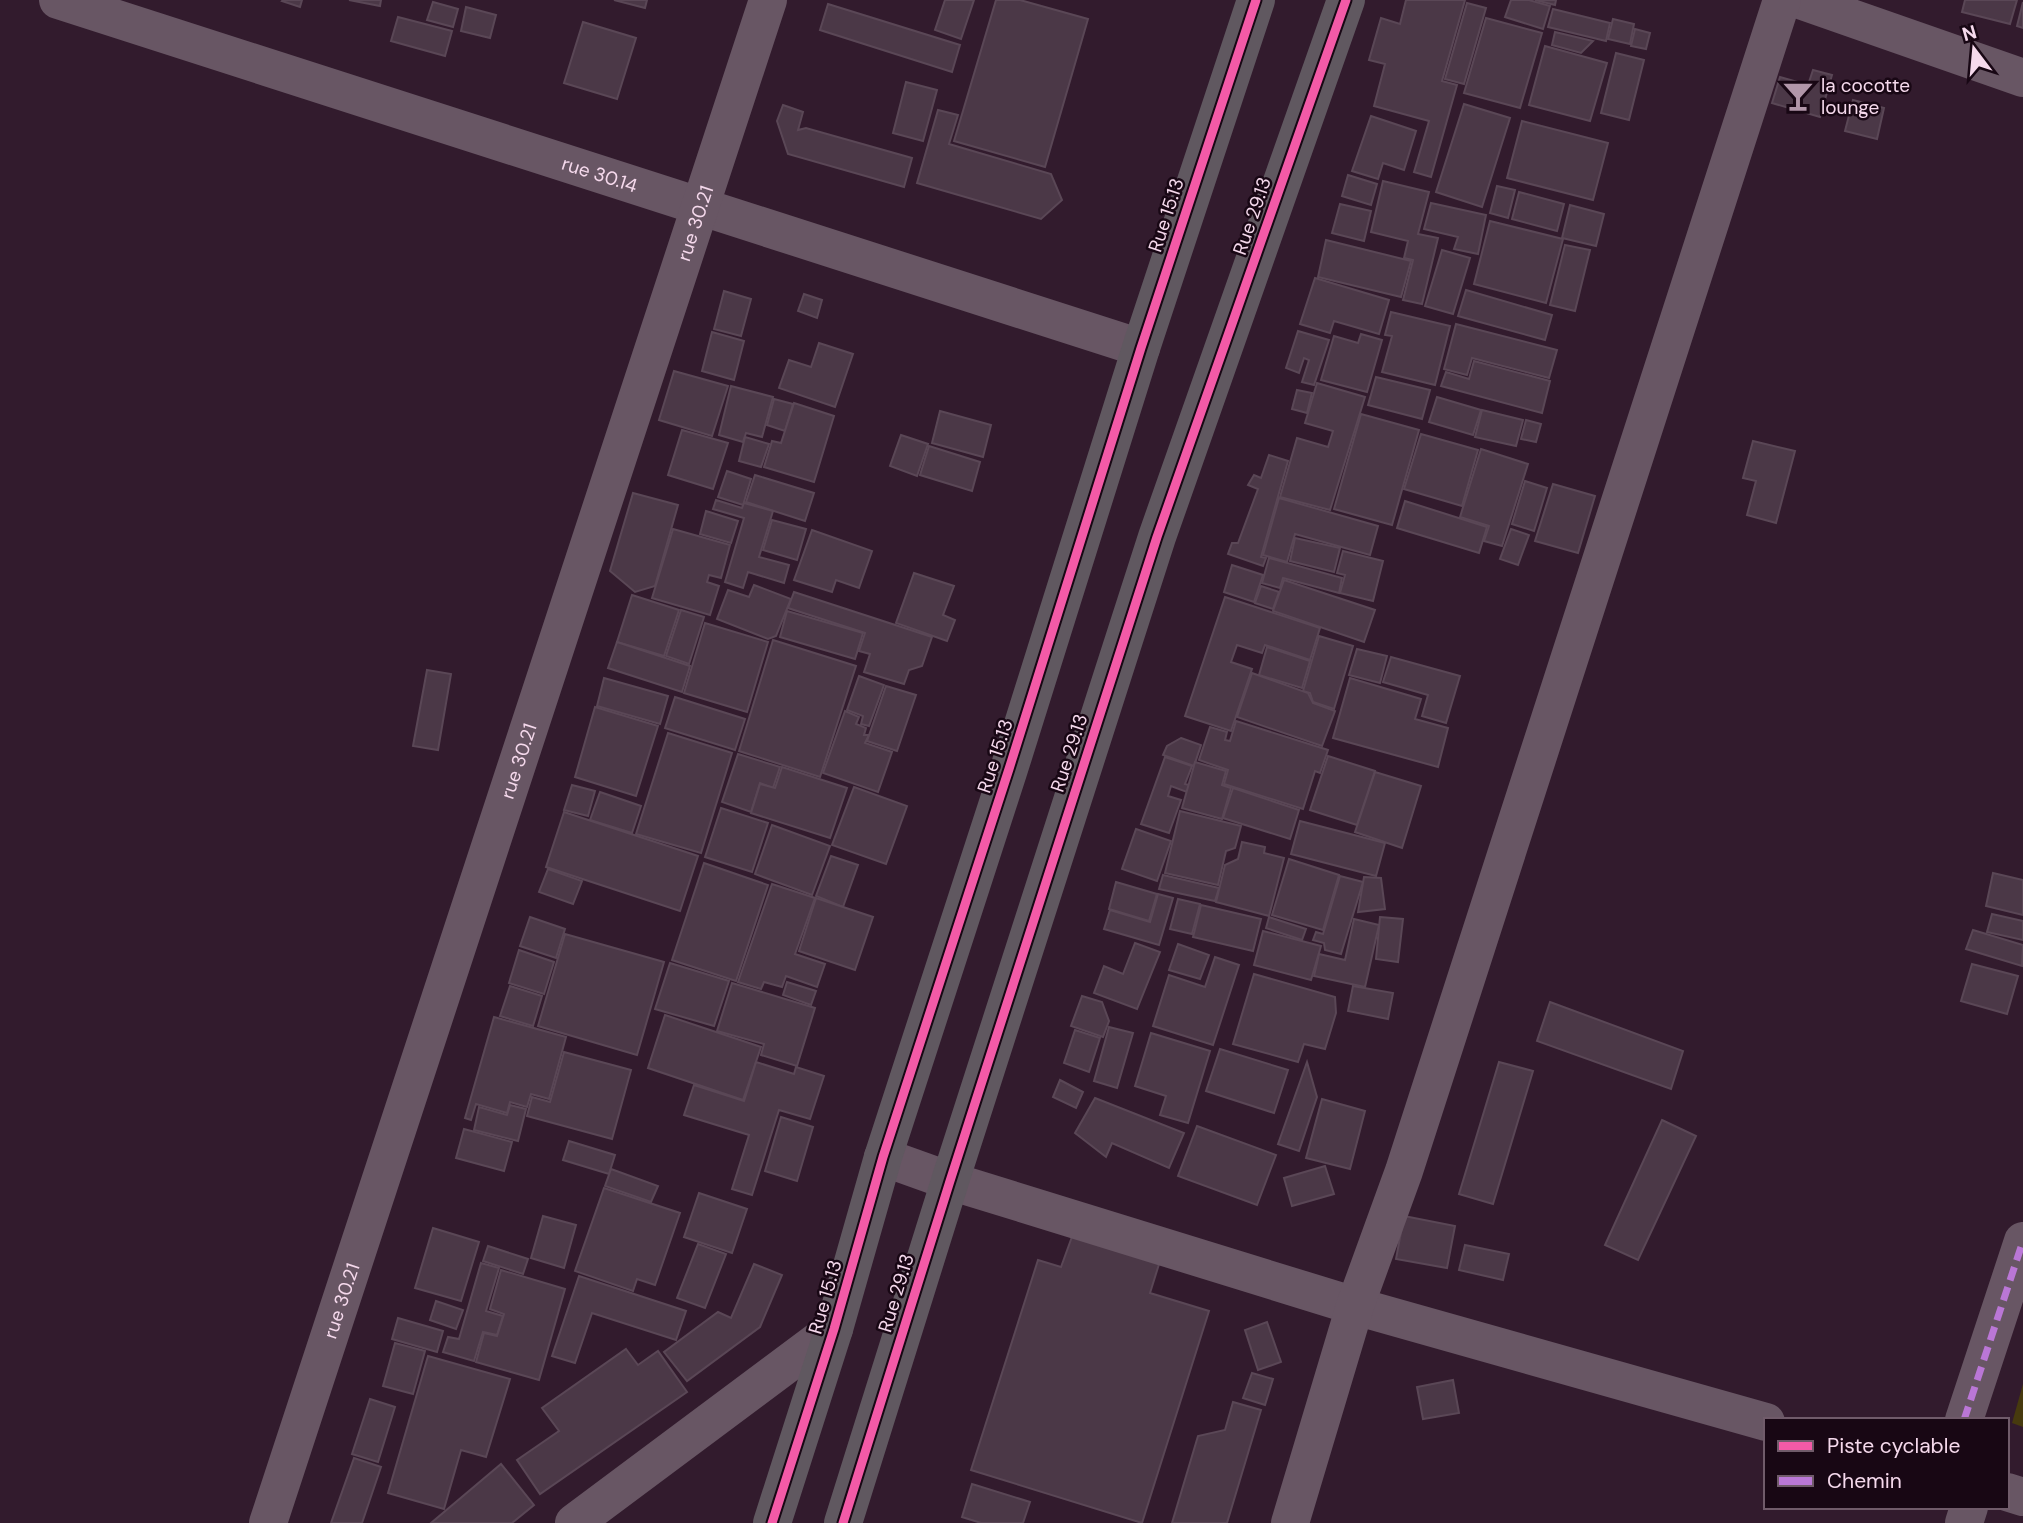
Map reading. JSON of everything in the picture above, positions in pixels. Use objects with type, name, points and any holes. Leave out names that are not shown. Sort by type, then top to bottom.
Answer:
[{"type":"main road","name":"Rue 15.13","points":[[772,1523],[834,1329],[883,1157],[1009,769],[1141,348],[1256,0]]},
{"type":"main road","name":"Rue 29.13","points":[[843,1523],[1157,537],[1346,0]]},
{"type":"street","name":"rue 30.14","points":[[58,0],[1141,348]]},
{"type":"street","name":"rue 30.21","points":[[268,1523],[768,0]]},
{"type":"street","points":[[1290,1523],[1355,1306],[1409,1158],[1782,0]]},
{"type":"street","points":[[1800,0],[2023,78]]},
{"type":"street","points":[[883,1157],[950,1181],[1355,1306],[1764,1421]]},
{"type":"street","points":[[1965,1418],[2023,1241]]},
{"type":"street","points":[[574,1523],[834,1329]]},
{"type":"shaded area","points":[[2023,1384],[2023,1427],[2012,1423]]},
{"type":"building","points":[[283,0],[302,0],[300,7]]},
{"type":"building","points":[[349,0],[381,0],[380,6]]},
{"type":"building","points":[[614,0],[647,0],[645,8]]},
{"type":"building","points":[[945,0],[974,0],[961,39],[935,30]]},
{"type":"building","points":[[996,0],[1020,0],[1088,19],[1045,167],[954,141]]},
{"type":"building","points":[[1406,0],[1465,0],[1442,81],[1457,85],[1431,177],[1414,172],[1429,121],[1374,106],[1385,64],[1369,60],[1381,18],[1400,24]]},
{"type":"building","points":[[1511,0],[1529,0],[1550,6],[1543,29],[1505,17]]},
{"type":"building","points":[[1535,0],[1556,0],[1555,5]]},
{"type":"building","points":[[1965,0],[2017,0],[2010,24],[1962,12]]},
{"type":"building","points":[[433,2],[458,9],[453,27],[427,20]]},
{"type":"building","points":[[2023,2],[2023,28],[2017,26]]},
{"type":"building","points":[[1467,3],[1486,8],[1464,84],[1445,79]]},
{"type":"building","points":[[828,4],[960,45],[952,72],[820,30]]},
{"type":"building","points":[[466,7],[496,15],[490,38],[461,31]]},
{"type":"building","points":[[1553,9],[1610,23],[1606,41],[1548,27]]},
{"type":"building","points":[[398,17],[452,31],[445,56],[391,41]]},
{"type":"building","points":[[1486,18],[1542,33],[1520,108],[1464,93]]},
{"type":"building","points":[[1613,19],[1634,24],[1630,44],[1608,39]]},
{"type":"building","points":[[583,22],[636,38],[617,99],[564,83]]},
{"type":"building","points":[[1635,29],[1650,33],[1646,49],[1631,46]]},
{"type":"building","points":[[1555,32],[1593,41],[1581,53],[1552,45]]},
{"type":"building","points":[[1545,46],[1607,63],[1590,121],[1529,105]]},
{"type":"building","points":[[1616,53],[1644,60],[1629,120],[1601,113]]},
{"type":"building","points":[[1813,70],[1832,75],[1820,117],[1772,103],[1780,77],[1808,85]]},
{"type":"building","points":[[906,82],[937,90],[923,141],[893,133]]},
{"type":"building","points":[[1853,100],[1884,108],[1877,139],[1845,131]]},
{"type":"building","points":[[1464,104],[1510,118],[1482,207],[1436,192]]},
{"type":"building","points":[[783,105],[803,112],[798,130],[806,128],[912,158],[904,187],[788,154],[777,121]]},
{"type":"building","points":[[938,110],[958,115],[949,144],[1051,174],[1062,200],[1041,219],[917,183]]},
{"type":"building","points":[[1371,116],[1416,131],[1404,170],[1383,163],[1378,179],[1352,171]]},
{"type":"building","points":[[1522,121],[1608,143],[1593,200],[1507,178]]},
{"type":"building","points":[[1348,175],[1377,184],[1371,205],[1342,196]]},
{"type":"building","points":[[1383,181],[1429,192],[1418,234],[1438,238],[1422,304],[1403,300],[1413,260],[1404,258],[1408,241],[1371,232]]},
{"type":"building","points":[[1497,186],[1515,190],[1508,218],[1490,213]]},
{"type":"building","points":[[1519,192],[1564,204],[1557,231],[1512,219]]},
{"type":"building","points":[[1431,203],[1486,215],[1478,254],[1454,249],[1458,237],[1424,229]]},
{"type":"building","points":[[1340,204],[1371,211],[1364,241],[1332,233]]},
{"type":"building","points":[[1570,205],[1604,214],[1596,246],[1562,238]]},
{"type":"building","points":[[1490,221],[1563,239],[1546,303],[1474,284]]},
{"type":"building","points":[[1326,240],[1411,261],[1401,297],[1318,277]]},
{"type":"building","points":[[1565,245],[1590,250],[1575,311],[1550,305]]},
{"type":"building","points":[[1442,250],[1470,258],[1453,314],[1425,306]]},
{"type":"building","points":[[1315,278],[1389,300],[1379,334],[1334,321],[1330,333],[1300,324]]},
{"type":"building","points":[[1466,290],[1552,315],[1545,340],[1458,316]]},
{"type":"building","points":[[724,291],[751,299],[741,336],[714,329]]},
{"type":"building","points":[[804,294],[822,300],[817,318],[798,311]]},
{"type":"building","points":[[1391,312],[1450,326],[1435,385],[1382,372],[1392,336],[1385,335]]},
{"type":"building","points":[[1456,324],[1557,350],[1549,378],[1472,358],[1467,375],[1444,369]]},
{"type":"building","points":[[1298,331],[1329,340],[1314,385],[1302,382],[1309,360],[1304,358],[1299,373],[1286,368]]},
{"type":"building","points":[[712,332],[744,341],[734,380],[702,371]]},
{"type":"building","points":[[1361,334],[1382,340],[1367,392],[1321,380],[1334,336],[1358,343]]},
{"type":"building","points":[[819,343],[853,354],[835,407],[779,388],[789,360],[811,367]]},
{"type":"building","points":[[1474,361],[1550,381],[1542,413],[1441,386],[1446,372],[1469,379]]},
{"type":"building","points":[[674,371],[728,386],[712,436],[659,420]]},
{"type":"building","points":[[1376,377],[1430,390],[1422,419],[1368,405]]},
{"type":"building","points":[[1317,383],[1365,397],[1330,510],[1280,497],[1297,438],[1328,447],[1333,431],[1305,423]]},
{"type":"building","points":[[731,386],[773,397],[762,437],[746,433],[743,442],[719,435]]},
{"type":"building","points":[[1297,390],[1312,393],[1307,413],[1292,409]]},
{"type":"building","points":[[1437,397],[1481,410],[1473,435],[1429,422]]},
{"type":"building","points":[[774,399],[793,404],[785,431],[767,425]]},
{"type":"building","points":[[794,403],[834,416],[814,482],[764,467],[772,441],[781,443]]},
{"type":"building","points":[[1482,410],[1523,420],[1516,446],[1475,437]]},
{"type":"building","points":[[940,411],[991,425],[983,457],[932,443]]},
{"type":"building","points":[[1361,414],[1419,430],[1392,525],[1334,509]]},
{"type":"building","points":[[1526,420],[1541,424],[1536,442],[1521,439]]},
{"type":"building","points":[[682,430],[728,443],[713,489],[668,475]]},
{"type":"building","points":[[1421,434],[1478,450],[1462,506],[1404,489]]},
{"type":"building","points":[[901,435],[928,444],[917,476],[890,466]]},
{"type":"building","points":[[745,437],[769,444],[761,467],[739,461]]},
{"type":"building","points":[[1753,441],[1795,451],[1776,523],[1747,515],[1756,481],[1743,478]]},
{"type":"building","points":[[929,446],[980,462],[972,491],[920,475]]},
{"type":"building","points":[[1481,449],[1528,464],[1502,546],[1484,541],[1489,526],[1460,517]]},
{"type":"building","points":[[1269,455],[1288,461],[1261,557],[1266,558],[1263,566],[1228,554],[1232,543],[1238,543],[1258,489],[1248,485],[1254,475],[1261,478]]},
{"type":"building","points":[[727,471],[751,479],[743,505],[718,497]]},
{"type":"building","points":[[755,475],[814,493],[805,521],[746,502]]},
{"type":"building","points":[[1525,481],[1547,488],[1534,531],[1512,524]]},
{"type":"building","points":[[1553,484],[1595,496],[1578,553],[1535,541]]},
{"type":"building","points":[[633,493],[678,505],[655,586],[635,592],[610,571]]},
{"type":"building","points":[[1279,498],[1378,526],[1370,555],[1295,534],[1287,562],[1263,555]]},
{"type":"building","points":[[716,500],[742,508],[744,503],[773,511],[759,557],[789,565],[784,583],[748,572],[743,588],[725,582],[744,518],[713,509]]},
{"type":"building","points":[[1405,501],[1487,527],[1479,553],[1397,528]]},
{"type":"building","points":[[706,511],[738,521],[731,543],[700,534]]},
{"type":"building","points":[[772,520],[806,529],[797,560],[763,550]]},
{"type":"building","points":[[673,529],[730,545],[721,578],[709,575],[707,582],[719,586],[710,615],[652,598]]},
{"type":"building","points":[[1511,529],[1529,535],[1518,565],[1500,559]]},
{"type":"building","points":[[812,530],[872,551],[859,588],[836,580],[832,592],[794,580]]},
{"type":"building","points":[[1295,538],[1340,548],[1334,572],[1290,561]]},
{"type":"building","points":[[1343,551],[1383,561],[1373,601],[1340,593],[1345,575],[1337,573]]},
{"type":"building","points":[[1269,558],[1342,578],[1339,593],[1283,578],[1280,588],[1262,583]]},
{"type":"building","points":[[1232,565],[1263,575],[1254,602],[1224,592]]},
{"type":"building","points":[[914,573],[954,586],[943,615],[955,620],[947,641],[896,623]]},
{"type":"building","points":[[1284,580],[1375,610],[1364,642],[1273,611]]},
{"type":"building","points":[[754,585],[791,599],[776,636],[768,639],[717,619],[728,590],[749,597]]},
{"type":"building","points":[[1261,586],[1279,592],[1273,609],[1255,603]]},
{"type":"building","points":[[794,592],[932,637],[922,666],[909,670],[904,684],[864,672],[870,654],[859,651],[865,633],[788,608]]},
{"type":"building","points":[[632,595],[679,610],[664,656],[617,642]]},
{"type":"building","points":[[1225,597],[1320,628],[1310,660],[1265,645],[1262,653],[1237,645],[1231,662],[1252,669],[1231,731],[1185,716]]},
{"type":"building","points":[[681,610],[704,617],[689,664],[666,656]]},
{"type":"building","points":[[787,611],[863,633],[855,659],[780,637]]},
{"type":"building","points":[[705,623],[768,642],[747,712],[684,693]]},
{"type":"building","points":[[1319,636],[1353,646],[1334,709],[1313,702],[1310,693],[1303,691]]},
{"type":"building","points":[[773,640],[856,666],[820,777],[739,751]]},
{"type":"building","points":[[617,642],[690,666],[682,692],[608,668]]},
{"type":"building","points":[[1267,647],[1310,661],[1302,688],[1259,675]]},
{"type":"building","points":[[1357,649],[1387,656],[1380,683],[1349,675]]},
{"type":"building","points":[[1391,657],[1460,676],[1446,723],[1422,716],[1428,695],[1383,682]]},
{"type":"building","points":[[427,670],[451,674],[438,750],[413,746]]},
{"type":"building","points":[[1252,673],[1308,693],[1313,703],[1335,711],[1322,746],[1237,717]]},
{"type":"building","points":[[859,676],[884,685],[869,726],[861,724],[863,716],[847,710]]},
{"type":"building","points":[[604,678],[668,696],[660,724],[597,706]]},
{"type":"building","points":[[1350,678],[1421,699],[1415,719],[1448,728],[1438,767],[1333,738]]},
{"type":"building","points":[[886,686],[916,695],[897,751],[867,741]]},
{"type":"building","points":[[675,697],[745,719],[735,750],[665,728]]},
{"type":"building","points":[[595,707],[658,726],[636,796],[575,777]]},
{"type":"building","points":[[845,711],[859,717],[856,724],[866,728],[864,735],[869,735],[865,743],[892,752],[878,792],[823,773]]},
{"type":"building","points":[[1236,721],[1328,750],[1320,773],[1315,771],[1303,809],[1224,784],[1228,770],[1199,760],[1210,727],[1227,732],[1225,740],[1230,741]]},
{"type":"building","points":[[668,733],[732,753],[701,853],[636,834]]},
{"type":"building","points":[[1181,738],[1201,745],[1194,766],[1163,755],[1167,746]]},
{"type":"building","points":[[738,754],[780,767],[773,788],[760,783],[751,812],[722,802]]},
{"type":"building","points":[[1328,756],[1375,771],[1357,825],[1310,810]]},
{"type":"building","points":[[1165,757],[1192,766],[1185,784],[1189,785],[1187,792],[1171,786],[1168,796],[1181,800],[1169,833],[1141,824]]},
{"type":"building","points":[[1195,762],[1226,771],[1222,785],[1231,788],[1222,819],[1182,808]]},
{"type":"building","points":[[782,767],[847,788],[830,838],[751,813],[760,784],[775,788]]},
{"type":"building","points":[[1375,772],[1421,786],[1402,848],[1355,832]]},
{"type":"building","points":[[572,785],[595,791],[588,816],[564,810]]},
{"type":"building","points":[[854,787],[907,806],[886,864],[832,845]]},
{"type":"building","points":[[1233,788],[1299,810],[1290,839],[1223,818]]},
{"type":"building","points":[[600,792],[641,806],[632,833],[590,820]]},
{"type":"building","points":[[721,808],[768,823],[752,872],[705,857]]},
{"type":"building","points":[[1180,811],[1241,826],[1235,848],[1226,851],[1218,885],[1165,873]]},
{"type":"building","points":[[564,812],[698,856],[680,911],[546,867]]},
{"type":"building","points":[[1300,821],[1385,843],[1376,876],[1291,854]]},
{"type":"building","points":[[772,825],[830,846],[812,895],[755,874]]},
{"type":"building","points":[[1136,829],[1171,841],[1157,881],[1122,869]]},
{"type":"building","points":[[1242,842],[1265,847],[1264,853],[1284,858],[1269,916],[1216,902],[1225,865],[1238,859]]},
{"type":"building","points":[[831,856],[858,865],[843,907],[816,896]]},
{"type":"building","points":[[1289,859],[1339,875],[1323,930],[1272,915]]},
{"type":"building","points":[[704,863],[768,885],[736,981],[672,960]]},
{"type":"building","points":[[548,869],[582,881],[573,904],[539,892]]},
{"type":"building","points":[[1993,873],[2023,880],[2023,915],[1986,906]]},
{"type":"building","points":[[1163,875],[1219,888],[1215,901],[1159,889]]},
{"type":"building","points":[[1340,876],[1363,882],[1341,954],[1325,950],[1324,943],[1313,940],[1316,932],[1323,934]]},
{"type":"building","points":[[1364,877],[1381,878],[1385,909],[1358,912]]},
{"type":"building","points":[[1116,882],[1157,894],[1149,921],[1109,909]]},
{"type":"building","points":[[772,884],[815,898],[795,954],[825,964],[817,987],[786,976],[782,987],[764,982],[761,989],[738,982]]},
{"type":"building","points":[[1158,894],[1173,898],[1159,945],[1104,929],[1110,910],[1150,922]]},
{"type":"building","points":[[816,898],[873,917],[855,970],[799,951]]},
{"type":"building","points":[[1178,899],[1200,904],[1192,934],[1170,929]]},
{"type":"building","points":[[1201,905],[1261,919],[1253,951],[1193,937]]},
{"type":"building","points":[[1992,914],[2023,921],[2023,940],[1987,932]]},
{"type":"building","points":[[530,917],[565,929],[556,958],[520,946]]},
{"type":"building","points":[[1269,917],[1306,929],[1302,940],[1266,928]]},
{"type":"building","points":[[1380,917],[1403,919],[1398,962],[1376,959]]},
{"type":"building","points":[[1354,919],[1379,925],[1365,987],[1314,976],[1319,954],[1345,960]]},
{"type":"building","points":[[1973,930],[2023,945],[2022,966],[1966,949]]},
{"type":"building","points":[[1263,931],[1321,946],[1311,980],[1254,965]]},
{"type":"building","points":[[565,934],[664,962],[637,1055],[538,1026]]},
{"type":"building","points":[[1135,943],[1160,952],[1137,1009],[1094,993],[1104,966],[1123,974]]},
{"type":"building","points":[[1178,944],[1209,955],[1200,979],[1169,970]]},
{"type":"building","points":[[519,950],[554,962],[544,994],[509,983]]},
{"type":"building","points":[[1215,957],[1239,965],[1213,1045],[1153,1026],[1169,975],[1205,987]]},
{"type":"building","points":[[670,963],[729,981],[714,1026],[655,1009]]},
{"type":"building","points":[[1972,964],[2018,976],[2007,1014],[1961,1001]]},
{"type":"building","points":[[1254,974],[1335,997],[1336,1013],[1325,1049],[1304,1044],[1298,1062],[1233,1044]]},
{"type":"building","points":[[787,982],[816,991],[811,1005],[783,995]]},
{"type":"building","points":[[732,983],[815,1008],[797,1066],[761,1055],[764,1044],[717,1031]]},
{"type":"building","points":[[510,986],[542,996],[533,1026],[500,1016]]},
{"type":"building","points":[[1353,986],[1393,993],[1388,1019],[1348,1011]]},
{"type":"building","points":[[1082,996],[1102,1002],[1109,1021],[1103,1037],[1071,1026]]},
{"type":"building","points":[[1550,1002],[1683,1051],[1671,1089],[1537,1041]]},
{"type":"building","points":[[665,1015],[761,1047],[743,1100],[648,1068]]},
{"type":"building","points":[[494,1017],[566,1037],[549,1099],[531,1094],[527,1107],[510,1102],[507,1113],[476,1104],[471,1120],[465,1118]]},
{"type":"building","points":[[1109,1027],[1133,1033],[1117,1088],[1094,1081]]},
{"type":"building","points":[[1075,1030],[1100,1038],[1089,1072],[1064,1063]]},
{"type":"building","points":[[1151,1033],[1210,1051],[1188,1123],[1160,1115],[1166,1096],[1135,1086]]},
{"type":"building","points":[[1220,1049],[1288,1070],[1274,1113],[1206,1091]]},
{"type":"building","points":[[564,1052],[631,1070],[612,1139],[527,1116],[532,1097],[550,1102]]},
{"type":"building","points":[[756,1062],[794,1074],[796,1067],[824,1076],[810,1119],[779,1110],[752,1195],[732,1189],[749,1135],[684,1115],[694,1085],[744,1101]]},
{"type":"building","points":[[1307,1062],[1317,1097],[1299,1151],[1278,1144]]},
{"type":"building","points":[[1499,1062],[1533,1071],[1493,1204],[1459,1194]]},
{"type":"building","points":[[1060,1080],[1083,1092],[1076,1108],[1053,1097]]},
{"type":"building","points":[[1095,1098],[1184,1133],[1169,1168],[1112,1143],[1106,1157],[1075,1133]]},
{"type":"building","points":[[1322,1099],[1365,1111],[1350,1169],[1306,1158]]},
{"type":"building","points":[[510,1105],[526,1109],[518,1141],[474,1130],[479,1107],[507,1115]]},
{"type":"building","points":[[781,1117],[813,1127],[797,1181],[765,1171]]},
{"type":"building","points":[[1662,1120],[1696,1136],[1638,1260],[1605,1245]]},
{"type":"building","points":[[1197,1126],[1276,1155],[1257,1205],[1178,1176]]},
{"type":"building","points":[[464,1129],[512,1142],[504,1171],[456,1158]]},
{"type":"building","points":[[569,1141],[615,1155],[609,1174],[563,1160]]},
{"type":"building","points":[[1325,1166],[1334,1194],[1292,1206],[1284,1178]]},
{"type":"building","points":[[611,1169],[658,1186],[651,1202],[605,1186]]},
{"type":"building","points":[[604,1188],[680,1213],[655,1285],[637,1279],[633,1291],[575,1271]]},
{"type":"building","points":[[699,1193],[747,1209],[732,1253],[684,1237]]},
{"type":"building","points":[[543,1216],[576,1225],[564,1268],[531,1258]]},
{"type":"building","points":[[1404,1216],[1455,1226],[1447,1268],[1396,1259]]},
{"type":"building","points":[[433,1228],[479,1242],[461,1301],[415,1288]]},
{"type":"building","points":[[1073,1234],[1160,1261],[1150,1293],[1209,1311],[1142,1523],[971,1470],[1038,1260],[1061,1267]]},
{"type":"building","points":[[698,1244],[726,1254],[705,1308],[677,1298]]},
{"type":"building","points":[[1465,1245],[1509,1254],[1503,1280],[1459,1270]]},
{"type":"building","points":[[488,1246],[528,1259],[523,1274],[483,1261]]},
{"type":"building","points":[[481,1263],[499,1268],[486,1311],[503,1316],[497,1335],[483,1332],[474,1361],[443,1352],[448,1337],[459,1339]]},
{"type":"building","points":[[754,1264],[782,1275],[760,1327],[687,1381],[664,1352],[718,1312],[731,1318]]},
{"type":"building","points":[[501,1270],[565,1289],[539,1380],[476,1362],[484,1333],[497,1336],[504,1314],[490,1309]]},
{"type":"building","points":[[579,1276],[686,1311],[676,1340],[592,1313],[575,1363],[552,1356]]},
{"type":"building","points":[[436,1301],[463,1310],[456,1329],[430,1320]]},
{"type":"building","points":[[398,1318],[443,1331],[437,1352],[392,1339]]},
{"type":"building","points":[[1267,1322],[1281,1362],[1258,1370],[1245,1330]]},
{"type":"building","points":[[395,1343],[425,1351],[413,1394],[383,1386]]},
{"type":"building","points":[[626,1349],[638,1365],[658,1351],[687,1392],[540,1494],[517,1460],[559,1431],[542,1408]]},
{"type":"building","points":[[428,1356],[510,1379],[486,1457],[461,1450],[444,1509],[388,1493]]},
{"type":"building","points":[[1252,1373],[1273,1379],[1265,1405],[1243,1398]]},
{"type":"building","points":[[1453,1380],[1459,1413],[1423,1419],[1417,1387]]},
{"type":"building","points":[[370,1399],[395,1407],[378,1462],[352,1454]]},
{"type":"building","points":[[1233,1402],[1261,1410],[1227,1523],[1172,1523],[1198,1436],[1225,1430]]},
{"type":"building","points":[[354,1458],[381,1467],[362,1523],[331,1523]]},
{"type":"building","points":[[501,1464],[534,1505],[512,1523],[431,1523]]},
{"type":"building","points":[[972,1484],[1030,1502],[1023,1523],[981,1523],[962,1517]]},
{"type":"marked path","points":[[1965,1418],[2023,1241]]},
{"type":"cycle path","points":[[772,1523],[834,1329],[883,1157],[1009,769],[1141,348],[1256,0]]},
{"type":"cycle path","points":[[843,1523],[1157,537],[1346,0]]},
{"type":"place","name":"la cocotte lounge","points":[[1798,96]]}]
